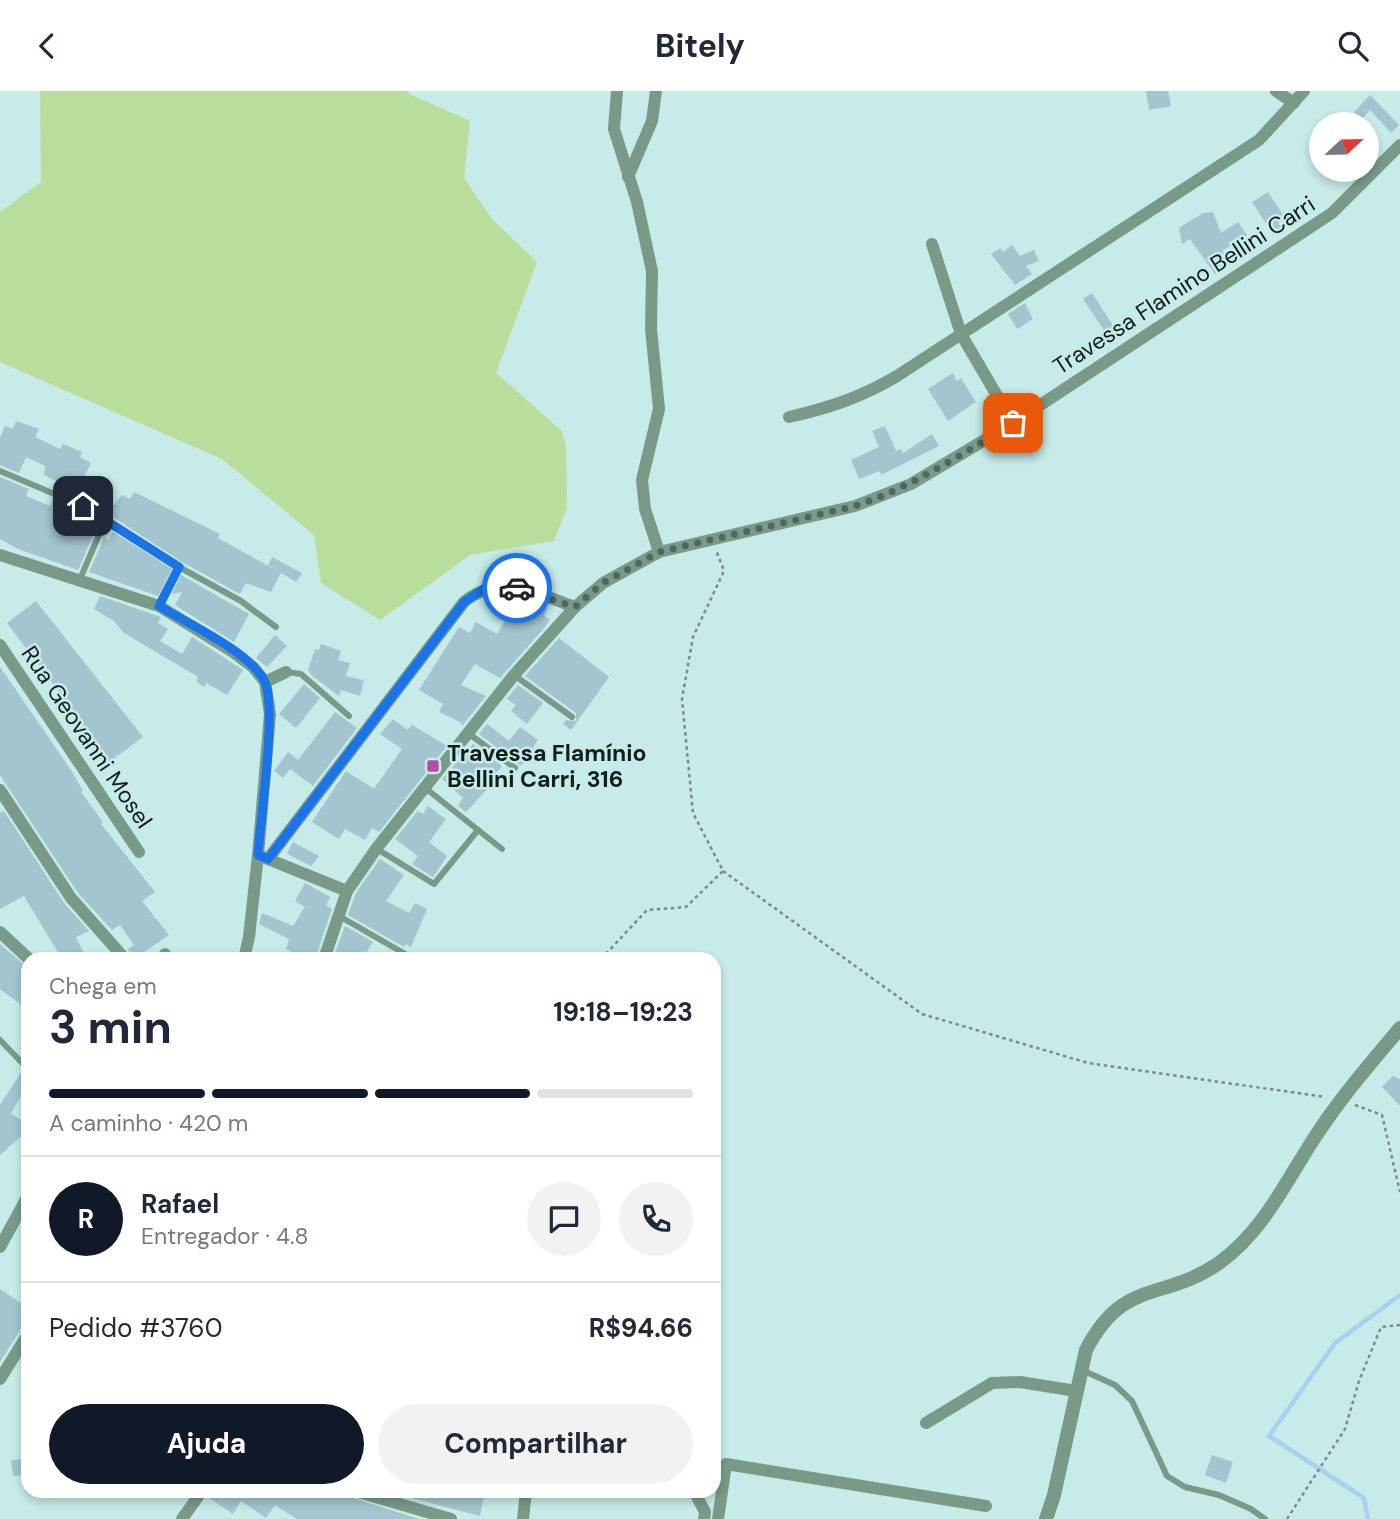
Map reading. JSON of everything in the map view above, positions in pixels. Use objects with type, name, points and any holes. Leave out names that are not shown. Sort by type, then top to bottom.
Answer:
[{"type":"street","points":[[617,91],[614,129],[638,202],[652,271],[651,329],[659,409],[642,480],[645,509],[659,552]]},
{"type":"street","points":[[628,177],[652,121],[656,91]]},
{"type":"street","points":[[1276,91],[1294,103]]},
{"type":"street","points":[[789,417],[839,405],[869,393],[1259,140],[1304,91]]},
{"type":"street","name":"Travessa Flamino Bellini Carri","points":[[326,952],[347,891],[376,849],[514,675],[575,607],[603,583],[659,552],[884,496],[911,484],[1013,423],[1332,213],[1400,145]]},
{"type":"street","points":[[932,244],[961,334],[1013,423]]},
{"type":"street","points":[[0,555],[159,606],[233,652],[253,667],[265,682],[270,714],[263,857],[246,952]]},
{"type":"street","points":[[263,857],[473,594],[485,588],[514,587],[575,607]]},
{"type":"street","name":"Rua Geovanni Mosel","points":[[0,645],[139,852]]},
{"type":"street","points":[[265,682],[286,672]]},
{"type":"street","points":[[0,790],[71,898],[119,952]]},
{"type":"street","points":[[263,857],[347,891]]},
{"type":"street","points":[[0,932],[21,952]]},
{"type":"street","points":[[1046,1519],[1055,1495],[1086,1350],[1097,1328],[1122,1304],[1200,1274],[1251,1234],[1278,1199],[1315,1137],[1400,1028]]},
{"type":"street","points":[[0,1247],[21,1209]]},
{"type":"street","points":[[0,1379],[21,1345]]},
{"type":"street","points":[[926,1423],[992,1383],[1020,1382],[1076,1391]]},
{"type":"street","points":[[721,1465],[986,1506]]},
{"type":"street","points":[[182,1519],[197,1498]]},
{"type":"street","points":[[379,1498],[451,1519]]},
{"type":"street","points":[[523,1519],[525,1498]]},
{"type":"street","points":[[698,1498],[705,1512],[704,1519]]},
{"type":"street","points":[[718,1519],[719,1498]]},
{"type":"lane","points":[[0,471],[59,494],[179,567],[241,601],[276,627]]},
{"type":"lane","points":[[80,579],[105,521]]},
{"type":"lane","points":[[159,606],[179,567]]},
{"type":"lane","points":[[286,672],[301,674],[349,716]]},
{"type":"lane","points":[[514,675],[572,717]]},
{"type":"lane","points":[[468,733],[515,768]]},
{"type":"lane","points":[[424,787],[502,849]]},
{"type":"lane","points":[[376,849],[426,882],[437,883],[478,829]]},
{"type":"lane","points":[[339,916],[402,952]]},
{"type":"lane","points":[[0,1040],[21,1062]]},
{"type":"lane","points":[[1081,1370],[1115,1385],[1132,1401],[1167,1476],[1185,1487],[1219,1495],[1251,1509],[1265,1519]]},
{"type":"path","points":[[713,540],[723,571],[694,637],[681,699],[693,813],[723,871],[922,1014],[1088,1063],[1342,1100],[1382,1115],[1400,1192]]},
{"type":"path","points":[[608,952],[647,911],[686,907],[723,871]]},
{"type":"path","points":[[1287,1519],[1345,1429],[1359,1381],[1381,1327],[1400,1325]]},
{"type":"green space","points":[[40,91],[408,91],[409,94],[470,121],[464,178],[493,220],[537,262],[496,373],[562,431],[566,446],[567,507],[554,541],[470,555],[380,620],[321,583],[314,535],[222,459],[0,362],[0,212],[41,182]]},
{"type":"building","points":[[1146,91],[1168,91],[1171,106],[1149,110]]},
{"type":"building","points":[[1370,95],[1399,125],[1391,133],[1379,120],[1379,112],[1354,112]]},
{"type":"building","points":[[1268,192],[1285,218],[1278,223],[1283,230],[1274,236],[1252,202]]},
{"type":"building","points":[[1213,212],[1221,233],[1238,222],[1247,235],[1222,251],[1230,263],[1215,274],[1190,239],[1182,244],[1179,228],[1203,213]]},
{"type":"building","points":[[1012,245],[1020,256],[1034,250],[1039,261],[1026,266],[1032,274],[1015,285],[991,254],[1000,248],[1003,252]]},
{"type":"building","points":[[1092,293],[1116,330],[1107,335],[1083,299]]},
{"type":"building","points":[[1025,303],[1033,319],[1017,329],[1008,314]]},
{"type":"building","points":[[953,373],[957,381],[961,378],[976,402],[948,421],[928,389]]},
{"type":"building","points":[[16,421],[39,429],[35,437],[60,449],[63,444],[82,452],[80,457],[91,463],[74,496],[57,489],[60,483],[44,475],[45,466],[26,457],[19,473],[0,465],[0,438],[5,426],[13,429]]},
{"type":"building","points":[[885,426],[896,451],[901,449],[903,453],[932,434],[939,446],[881,475],[880,471],[859,479],[851,460],[879,447],[872,431]]},
{"type":"building","points":[[0,477],[29,489],[26,496],[50,506],[53,499],[80,511],[78,514],[94,523],[90,531],[94,533],[78,570],[18,549],[0,539]]},
{"type":"building","points":[[134,492],[220,534],[218,538],[281,573],[271,592],[246,583],[240,594],[182,562],[107,513],[122,495],[130,499]]},
{"type":"building","points":[[113,532],[172,569],[158,596],[89,572],[104,538],[108,541]]},
{"type":"building","points":[[272,557],[302,573],[296,582],[268,565]]},
{"type":"building","points":[[181,575],[249,614],[234,642],[175,605],[182,592],[172,594]]},
{"type":"building","points":[[100,596],[161,617],[158,623],[168,629],[160,641],[182,654],[192,637],[243,670],[227,695],[206,683],[204,687],[196,681],[198,677],[124,633],[114,621],[94,609]]},
{"type":"building","points":[[526,600],[547,609],[544,616],[550,619],[545,627],[500,678],[475,664],[461,685],[486,696],[462,726],[462,723],[439,712],[443,704],[419,690],[459,627],[470,633],[476,622],[497,634],[516,602],[523,606]]},
{"type":"building","points":[[36,601],[143,737],[105,765],[81,733],[87,729],[7,623]]},
{"type":"building","points":[[275,635],[287,646],[267,667],[256,658]]},
{"type":"building","points":[[559,638],[609,677],[571,730],[563,724],[566,720],[576,721],[576,713],[525,676]]},
{"type":"building","points":[[321,644],[341,651],[338,660],[350,663],[346,676],[364,680],[360,696],[341,690],[339,696],[311,675],[308,670],[315,649],[319,650]]},
{"type":"building","points":[[0,667],[71,770],[83,791],[81,792],[103,822],[101,824],[155,892],[142,901],[169,935],[144,952],[130,952],[128,949],[134,945],[120,925],[112,930],[78,893],[0,775]]},
{"type":"building","points":[[304,684],[320,698],[296,728],[279,714]]},
{"type":"building","points":[[518,685],[543,703],[527,724],[511,711],[516,705],[507,699]]},
{"type":"building","points":[[335,712],[357,728],[313,786],[290,769],[283,778],[274,771],[288,752],[298,760]]},
{"type":"building","points":[[393,719],[408,730],[412,725],[447,746],[379,832],[372,828],[365,840],[345,829],[339,839],[312,822],[346,771],[374,789],[402,749],[380,734]]},
{"type":"building","points":[[487,724],[509,741],[520,727],[538,740],[521,766],[479,734]]},
{"type":"building","points":[[473,744],[502,766],[488,783],[491,785],[466,812],[458,806],[463,798],[442,779]]},
{"type":"building","points":[[428,806],[446,819],[429,842],[447,856],[433,877],[412,864],[418,856],[395,839],[418,811],[423,814]]},
{"type":"building","points":[[4,811],[64,903],[89,931],[76,937],[84,952],[58,952],[24,896],[0,909],[0,813]]},
{"type":"building","points":[[293,842],[319,856],[311,866],[287,854]]},
{"type":"building","points":[[380,859],[404,875],[386,901],[409,913],[415,903],[427,909],[411,947],[406,944],[404,947],[348,915],[356,893]]},
{"type":"building","points":[[305,883],[330,897],[326,905],[332,909],[317,952],[292,952],[286,949],[289,939],[259,924],[262,913],[293,926],[305,907],[295,901]]},
{"type":"building","points":[[345,926],[373,942],[367,952],[336,952]]},
{"type":"building","points":[[0,944],[21,962],[21,1005],[0,989]]},
{"type":"building","points":[[21,1073],[21,1097],[11,1113],[21,1120],[21,1136],[0,1155],[0,1105]]},
{"type":"building","points":[[1393,1076],[1400,1079],[1400,1106],[1382,1087]]},
{"type":"building","points":[[0,1289],[21,1303],[21,1329],[0,1362]]},
{"type":"building","points":[[1212,1455],[1233,1462],[1226,1483],[1205,1475]]},
{"type":"building","points":[[21,1459],[21,1475],[13,1476],[11,1460]]},
{"type":"building","points":[[209,1498],[353,1498],[419,1519],[297,1519],[275,1505],[266,1518],[241,1501],[233,1514]]},
{"type":"building","points":[[411,1498],[484,1498],[480,1516]]},
{"type":"waterway","points":[[1368,1519],[1364,1498],[1269,1436],[1335,1343],[1400,1295]]},
{"type":"way so far","points":[[517,588],[575,607],[603,583],[659,552],[855,506],[884,496],[911,484],[1013,423]]},
{"type":"place","name":"Travessa Flamínio Bellini Carri, 316","points":[[433,766]]},
{"type":"route","points":[[83,506],[179,567],[159,606],[233,652],[253,667],[265,682],[270,714],[258,855],[268,859],[464,602],[485,588],[517,588]]}]
